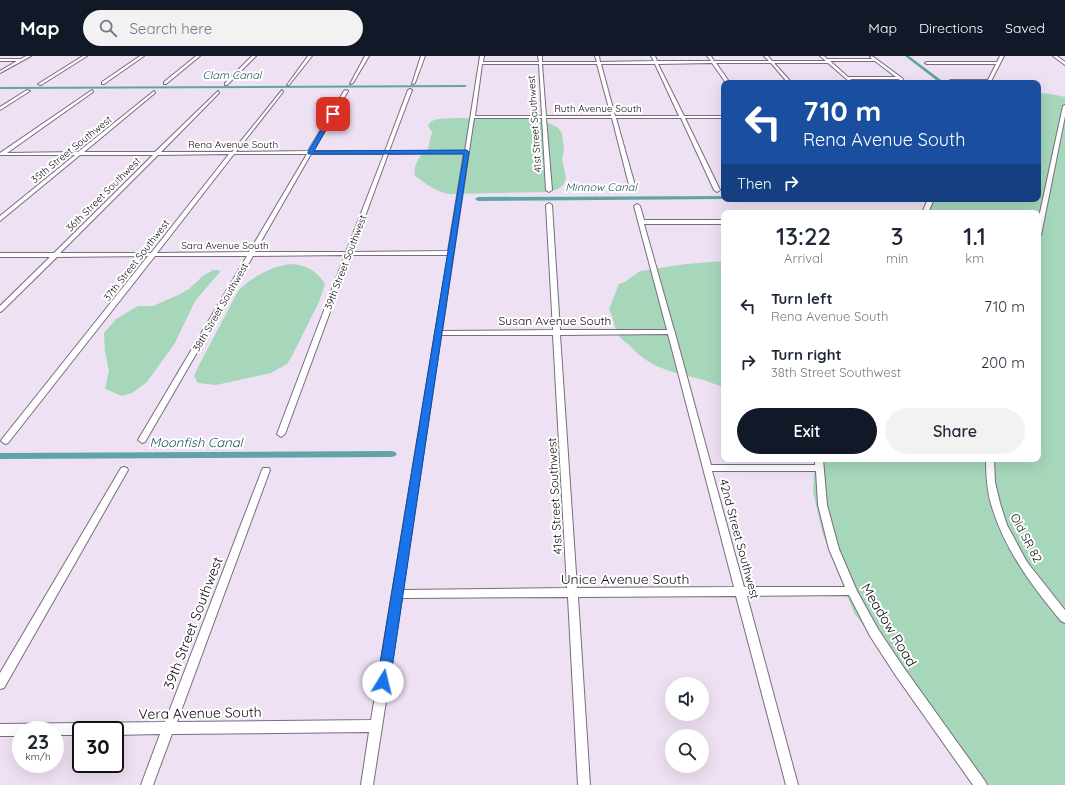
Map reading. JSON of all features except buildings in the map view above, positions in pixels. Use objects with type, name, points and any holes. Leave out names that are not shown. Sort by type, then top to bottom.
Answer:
[{"type":"street","points":[[0,72],[29,56]]},
{"type":"street","points":[[40,84],[85,56]]},
{"type":"street","points":[[103,84],[142,56]]},
{"type":"street","points":[[165,83],[198,56]]},
{"type":"street","points":[[226,84],[254,56]]},
{"type":"street","points":[[288,84],[310,56]]},
{"type":"street","points":[[351,83],[367,56]]},
{"type":"street","points":[[413,83],[423,56]]},
{"type":"street","name":"41st Street Southwest","points":[[540,56],[549,190]]},
{"type":"street","points":[[597,56],[633,189]]},
{"type":"street","points":[[653,56],[717,190]]},
{"type":"street","points":[[709,56],[726,80]]},
{"type":"street","points":[[766,56],[787,80]]},
{"type":"street","points":[[822,56],[848,80]]},
{"type":"street","points":[[871,56],[899,78]]},
{"type":"street","points":[[990,80],[1002,56]]},
{"type":"street","points":[[1056,56],[1065,64]]},
{"type":"street","points":[[0,60],[22,60]]},
{"type":"street","points":[[367,785],[481,60],[541,63],[714,63],[876,60]]},
{"type":"street","points":[[927,63],[998,63]]},
{"type":"street","points":[[846,78],[899,78]]},
{"type":"street","name":"39th Street Southwest","points":[[281,434],[410,90]]},
{"type":"street","points":[[0,108],[28,91]]},
{"type":"street","points":[[1,154],[92,91]]},
{"type":"street","name":"37th Street Southwest","points":[[5,441],[282,91]]},
{"type":"street","name":"38th Street Southwest","points":[[142,440],[346,91]]},
{"type":"street","name":"35th Street Southwest","points":[[0,219],[154,92]]},
{"type":"street","name":"36th Street Southwest","points":[[0,310],[218,92]]},
{"type":"street","points":[[1041,221],[1065,106]]},
{"type":"street","name":"Ruth Avenue South","points":[[472,118],[721,117]]},
{"type":"street","name":"Rena Avenue South","points":[[1,154],[467,152]]},
{"type":"street","name":"41st Street Southwest","points":[[550,205],[584,785]]},
{"type":"street","name":"42nd Street Southwest","points":[[637,206],[672,332],[792,785]]},
{"type":"street","points":[[642,222],[721,222]]},
{"type":"street","name":"Sara Avenue South","points":[[0,255],[451,253]]},
{"type":"street","name":"Susan Avenue South","points":[[438,333],[672,332]]},
{"type":"street","name":"Old SR 82","points":[[990,462],[992,490],[1004,528],[1025,566],[1041,590],[1065,618]]},
{"type":"street","points":[[708,468],[819,464]]},
{"type":"street","name":"Meadow Road","points":[[819,464],[821,495],[828,528],[852,591],[892,660],[981,785]]},
{"type":"street","points":[[0,684],[124,470]]},
{"type":"street","name":"39th Street Southwest","points":[[147,785],[266,470]]},
{"type":"street","name":"Unice Avenue South","points":[[398,594],[852,591]]},
{"type":"street","name":"Vera Avenue South","points":[[0,730],[376,726]]},
{"type":"green space","points":[[1041,93],[1065,97],[1065,785],[981,785],[931,713],[854,613],[823,535],[813,492],[815,462],[1041,462],[1041,210],[928,210],[932,202],[1041,202]]},
{"type":"green space","points":[[455,118],[528,119],[549,123],[558,128],[562,133],[564,150],[562,159],[566,178],[564,184],[560,188],[546,192],[450,194],[431,187],[415,176],[417,161],[428,149],[432,132],[428,126],[435,120]]},
{"type":"green space","points":[[721,261],[721,387],[675,373],[652,364],[618,335],[609,309],[619,284],[625,282],[640,271],[686,264]]},
{"type":"green space","points":[[291,264],[306,267],[315,272],[325,284],[319,302],[287,364],[271,373],[216,385],[198,383],[194,376],[196,371],[238,291],[262,273],[276,267]]},
{"type":"green space","points":[[213,270],[219,270],[220,272],[195,301],[175,343],[147,382],[132,393],[122,396],[105,389],[109,371],[105,352],[104,333],[116,319],[138,306],[153,306],[178,295],[189,289],[203,276]]},
{"type":"waterway","name":"Minnow Canal","points":[[907,56],[939,80]]},
{"type":"waterway","name":"Clam Canal","points":[[0,88],[465,86]]},
{"type":"waterway","name":"Minnow Canal","points":[[478,199],[721,198]]},
{"type":"waterway","name":"Moonfish Canal","points":[[0,456],[392,454]]},
{"type":"route","points":[[333,114],[310,152],[467,152],[383,682]]}]
